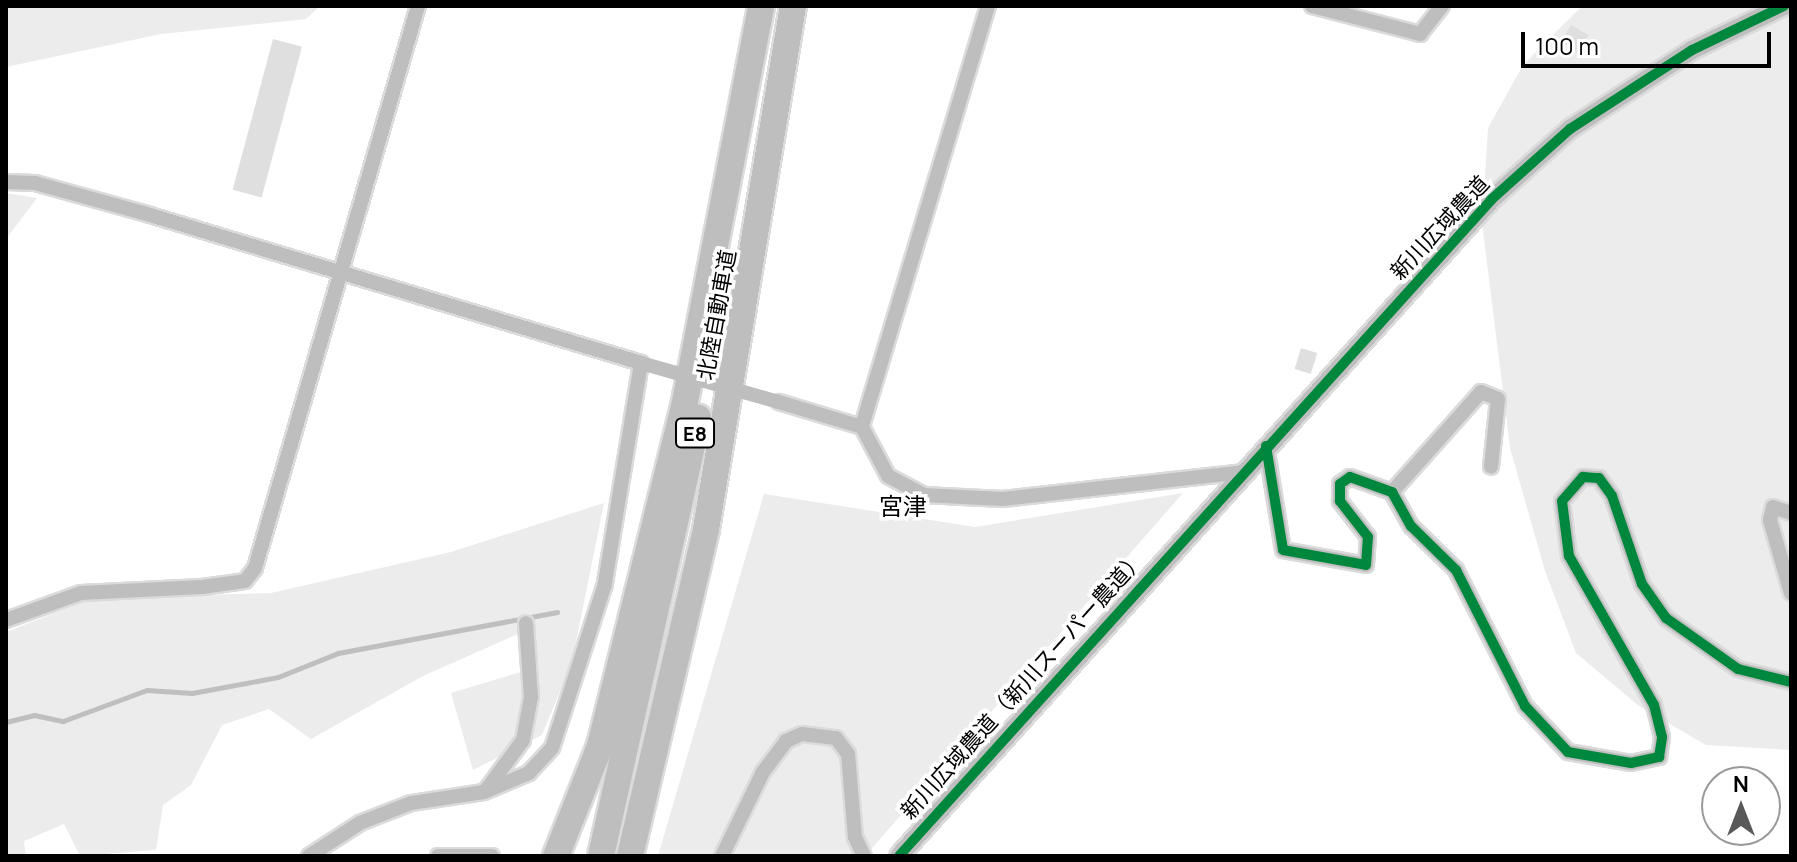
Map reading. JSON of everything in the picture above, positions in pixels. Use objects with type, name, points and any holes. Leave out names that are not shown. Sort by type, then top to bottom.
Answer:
[{"type":"highway","points":[[556,856],[600,746],[684,407],[762,6]]},
{"type":"highway","name":"北陸自動車道","points":[[601,856],[694,441],[762,6]]},
{"type":"highway","name":"北陸自動車道","points":[[630,856],[709,514],[793,6]]},
{"type":"street","points":[[6,620],[81,593],[245,581],[255,568],[418,6]]},
{"type":"street","points":[[988,6],[862,427],[888,476],[923,495],[1003,499],[1244,472]]},
{"type":"street","points":[[1312,6],[1420,34],[1442,6]]},
{"type":"street","name":"新川広域農道","points":[[1178,542],[1492,199],[1570,129],[1692,50],[1784,6]]},
{"type":"street","points":[[6,182],[35,183],[862,427]]},
{"type":"street","points":[[309,856],[411,803],[484,792],[529,773],[552,748],[572,703],[605,584],[641,363]]},
{"type":"street","points":[[1392,492],[1481,392],[1498,399],[1491,467]]},
{"type":"street","points":[[1266,446],[1283,550],[1305,559],[1366,565],[1368,537],[1340,501],[1340,484],[1350,477],[1392,492],[1411,526],[1456,570],[1525,706],[1568,752],[1631,763],[1659,757],[1662,737],[1654,705],[1569,556],[1562,501],[1583,477],[1599,478],[1612,496],[1642,584],[1666,618],[1738,669],[1791,682]]},
{"type":"street","points":[[1791,513],[1773,507],[1770,520],[1791,593]]},
{"type":"street","name":"新川広域農道（新川スーパー農道）","points":[[899,856],[1178,542]]},
{"type":"street","points":[[484,792],[523,740],[531,697],[526,623]]},
{"type":"street","points":[[722,856],[763,772],[786,741],[802,734],[836,738],[848,754],[855,837],[864,856]]},
{"type":"street","points":[[438,856],[491,856]]},
{"type":"shaded area","points":[[6,6],[320,6],[306,19],[161,34],[6,67]]},
{"type":"shaded area","points":[[1582,6],[1791,6],[1791,750],[1706,745],[1639,706],[1576,653],[1545,571],[1510,448],[1482,223],[1488,128],[1523,65]]},
{"type":"shaded area","points":[[6,193],[37,198],[6,239]]},
{"type":"shaded area","points":[[1183,493],[865,856],[658,856],[764,494],[975,527]]},
{"type":"shaded area","points":[[604,503],[572,662],[542,735],[473,770],[451,693],[534,668],[527,630],[423,676],[311,739],[269,709],[222,725],[191,785],[163,805],[156,850],[80,856],[64,824],[24,841],[26,856],[6,856],[6,632],[93,598],[271,593],[451,552]]},
{"type":"building","points":[[1571,25],[1588,35],[1578,52],[1561,42]]},
{"type":"building","points":[[273,39],[302,47],[262,197],[233,190]]},
{"type":"building","points":[[1301,348],[1317,353],[1311,374],[1295,369]]},
{"type":"waterway","points":[[6,722],[34,715],[63,721],[147,690],[192,693],[278,677],[338,653],[557,612]]},
{"type":"cycle path","points":[[899,856],[1492,199],[1570,129],[1692,50],[1784,6]]},
{"type":"cycle path","points":[[1266,446],[1283,550],[1366,565],[1368,537],[1340,501],[1340,484],[1350,477],[1392,492],[1411,526],[1456,570],[1525,706],[1568,752],[1631,763],[1659,757],[1662,737],[1654,705],[1569,556],[1562,501],[1583,477],[1599,478],[1612,496],[1642,584],[1666,618],[1738,669],[1791,682]]},
{"type":"district","name":"宮津","points":[[903,506]]}]
